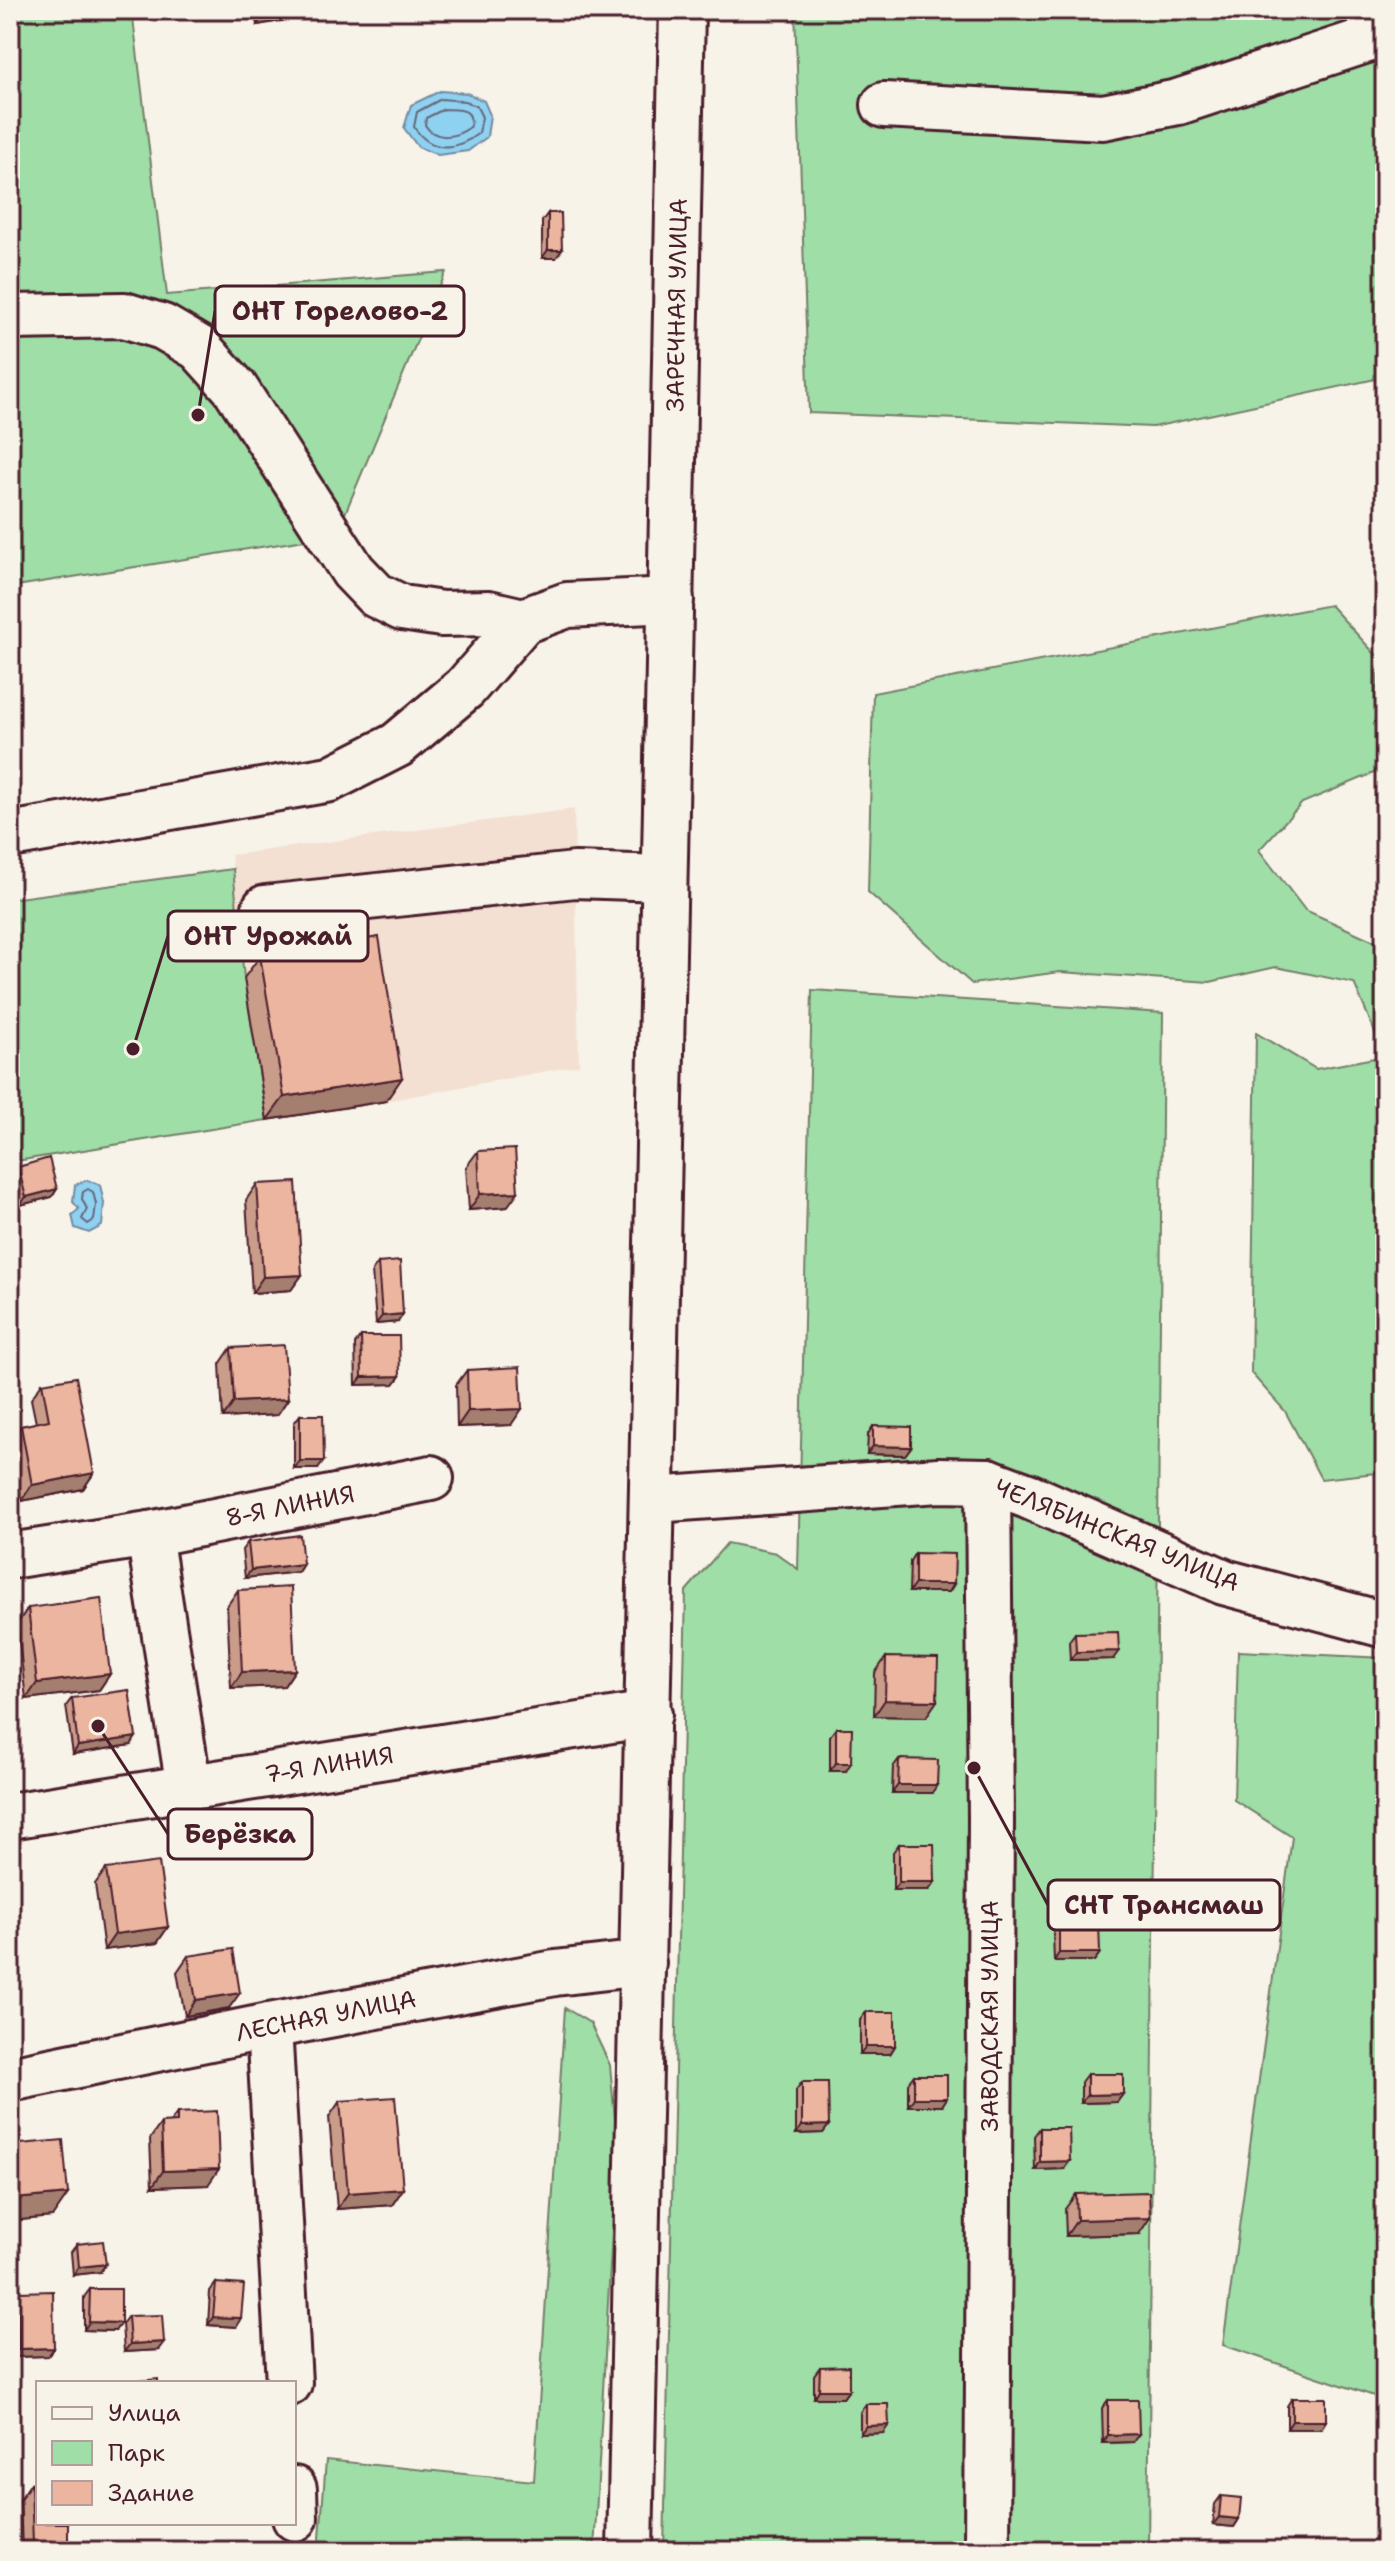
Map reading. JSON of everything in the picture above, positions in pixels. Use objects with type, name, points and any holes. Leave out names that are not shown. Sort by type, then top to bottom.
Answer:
[{"type":"street","name":"ЗАРЕЧНАЯ УЛИЦА","points":[[630,2551],[682,10]]},
{"type":"street","points":[[884,105],[1103,117],[1178,102],[1385,34]]},
{"type":"street","points":[[10,317],[124,315],[163,327],[199,348],[235,388],[353,571],[376,595],[402,608],[442,614],[489,613],[523,621]]},
{"type":"street","points":[[10,835],[330,779],[397,745],[465,688],[523,621],[567,605],[671,600]]},
{"type":"street","points":[[265,908],[575,875],[663,878]]},
{"type":"street","name":"8-Я ЛИНИЯ","points":[[10,1556],[149,1534],[431,1478]]},
{"type":"street","name":"ЧЕЛЯБИНСКАЯ УЛИЦА","points":[[653,1500],[939,1480],[988,1481],[1224,1582],[1385,1625]]},
{"type":"street","name":"ЗАВОДСКАЯ УЛИЦА","points":[[987,2551],[991,1836],[988,1481]]},
{"type":"street","points":[[149,1534],[189,1788]]},
{"type":"street","name":"7-Я ЛИНИЯ","points":[[10,1816],[649,1714]]},
{"type":"street","name":"ЛЕСНАЯ УЛИЦА","points":[[10,2079],[269,2026],[555,1973],[643,1963]]},
{"type":"street","points":[[269,2026],[289,2381]]},
{"type":"shaded area","points":[[574,809],[579,1065],[267,1120],[244,978],[231,855]]},
{"type":"green space","points":[[10,10],[132,10],[167,295],[446,272],[336,535],[10,587]]},
{"type":"green space","points":[[795,10],[1385,10],[1385,377],[1153,427],[809,413]]},
{"type":"green space","points":[[1330,605],[1376,655],[1381,770],[1302,803],[1259,850],[1305,910],[1385,946],[1385,1056],[1354,983],[1276,967],[1210,982],[1060,972],[972,984],[868,892],[873,693]]},
{"type":"green space","points":[[233,869],[244,978],[267,1120],[10,1162],[10,899]]},
{"type":"green space","points":[[812,990],[1163,1013],[1148,2551],[664,2551],[686,1591],[727,1543],[776,1553],[798,1569]]},
{"type":"green space","points":[[1256,1033],[1316,1069],[1385,1056],[1385,1472],[1321,1479],[1285,1411],[1251,1373]]},
{"type":"green space","points":[[1238,1651],[1385,1658],[1385,2418],[1374,2396],[1223,2345],[1292,1837],[1234,1800]]},
{"type":"green space","points":[[565,2008],[590,2023],[610,2065],[617,2142],[594,2551],[319,2551],[326,2460],[534,2481]]},
{"type":"water","points":[[440,91],[467,93],[484,101],[490,115],[487,137],[468,151],[438,155],[418,147],[404,128],[411,105]]},
{"type":"water","points":[[87,1180],[100,1185],[104,1203],[102,1226],[89,1233],[75,1228],[72,1215],[79,1209],[73,1202],[75,1185]]},
{"type":"building","points":[[548,213],[561,213],[562,250],[548,250]]},
{"type":"building","points":[[379,937],[402,1078],[284,1097],[260,956]]},
{"type":"building","points":[[515,1149],[518,1192],[480,1194],[478,1151]]},
{"type":"building","points":[[49,1158],[57,1189],[26,1197],[18,1167]]},
{"type":"building","points":[[296,1182],[302,1275],[263,1277],[257,1184]]},
{"type":"building","points":[[400,1261],[403,1314],[382,1316],[378,1263]]},
{"type":"building","points":[[361,1336],[399,1336],[400,1376],[362,1377]]},
{"type":"building","points":[[284,1345],[288,1399],[234,1402],[231,1348]]},
{"type":"building","points":[[520,1367],[522,1409],[468,1411],[467,1370]]},
{"type":"building","points":[[76,1377],[94,1473],[32,1485],[21,1426],[49,1420],[42,1383]]},
{"type":"building","points":[[300,1415],[323,1415],[324,1461],[300,1461]]},
{"type":"building","points":[[873,1426],[911,1427],[911,1447],[873,1446]]},
{"type":"building","points":[[300,1535],[303,1564],[251,1570],[248,1542]]},
{"type":"building","points":[[915,1553],[955,1554],[954,1584],[915,1584]]},
{"type":"building","points":[[291,1587],[295,1670],[242,1672],[238,1590]]},
{"type":"building","points":[[101,1598],[110,1674],[37,1683],[28,1608]]},
{"type":"building","points":[[1118,1632],[1119,1651],[1076,1652],[1075,1633]]},
{"type":"building","points":[[886,1657],[938,1658],[937,1701],[885,1700]]},
{"type":"building","points":[[10,1689],[17,1689],[19,1734],[10,1735]]},
{"type":"building","points":[[129,1690],[136,1737],[78,1746],[72,1698]]},
{"type":"building","points":[[836,1728],[852,1728],[851,1763],[836,1763]]},
{"type":"building","points":[[899,1759],[938,1760],[937,1785],[898,1785]]},
{"type":"building","points":[[899,1844],[934,1844],[935,1882],[899,1882]]},
{"type":"building","points":[[159,1862],[168,1927],[115,1934],[106,1869]]},
{"type":"building","points":[[1099,1923],[1100,1953],[1059,1953],[1059,1924]]},
{"type":"building","points":[[233,1949],[240,1993],[196,2000],[188,1956]]},
{"type":"building","points":[[866,2012],[895,2012],[895,2046],[866,2046]]},
{"type":"building","points":[[1087,2074],[1123,2074],[1123,2094],[1087,2095]]},
{"type":"building","points":[[914,2075],[947,2075],[947,2098],[914,2098]]},
{"type":"building","points":[[802,2082],[828,2082],[829,2125],[802,2126]]},
{"type":"building","points":[[395,2097],[403,2189],[348,2193],[340,2101]]},
{"type":"building","points":[[217,2111],[219,2169],[163,2171],[161,2123],[177,2122],[177,2113]]},
{"type":"building","points":[[1040,2128],[1069,2128],[1070,2161],[1040,2162]]},
{"type":"building","points":[[63,2140],[68,2194],[14,2199],[10,2145]]},
{"type":"building","points":[[1149,2192],[1150,2218],[1077,2220],[1076,2194]]},
{"type":"building","points":[[103,2241],[106,2264],[79,2267],[77,2244]]},
{"type":"building","points":[[216,2283],[244,2285],[241,2318],[213,2317]]},
{"type":"building","points":[[90,2289],[121,2289],[121,2323],[89,2322]]},
{"type":"building","points":[[53,2291],[54,2348],[19,2349],[18,2292]]},
{"type":"building","points":[[162,2315],[164,2342],[130,2344],[128,2316]]},
{"type":"building","points":[[849,2366],[849,2390],[819,2390],[820,2367]]},
{"type":"building","points":[[1292,2398],[1326,2398],[1326,2421],[1292,2421]]},
{"type":"building","points":[[1108,2400],[1138,2400],[1139,2434],[1108,2435]]},
{"type":"building","points":[[866,2404],[888,2404],[889,2425],[866,2426]]},
{"type":"building","points":[[31,2483],[36,2483],[36,2525],[68,2525],[68,2543],[33,2544]]},
{"type":"building","points":[[1221,2496],[1241,2498],[1239,2519],[1219,2517]]},
{"type":"building","points":[[1134,2541],[1134,2551],[1113,2551],[1112,2542]]},
{"type":"building","points":[[1201,2545],[1201,2551],[1159,2551],[1158,2546]]},
{"type":"place","name":"ОНТ Горелово-2","points":[[198,415]]},
{"type":"place","name":"ОНТ Урожай","points":[[133,1049]]},
{"type":"place","name":"Берёзка","points":[[98,1726]]},
{"type":"place","name":"СНТ Трансмаш","points":[[974,1768]]}]
